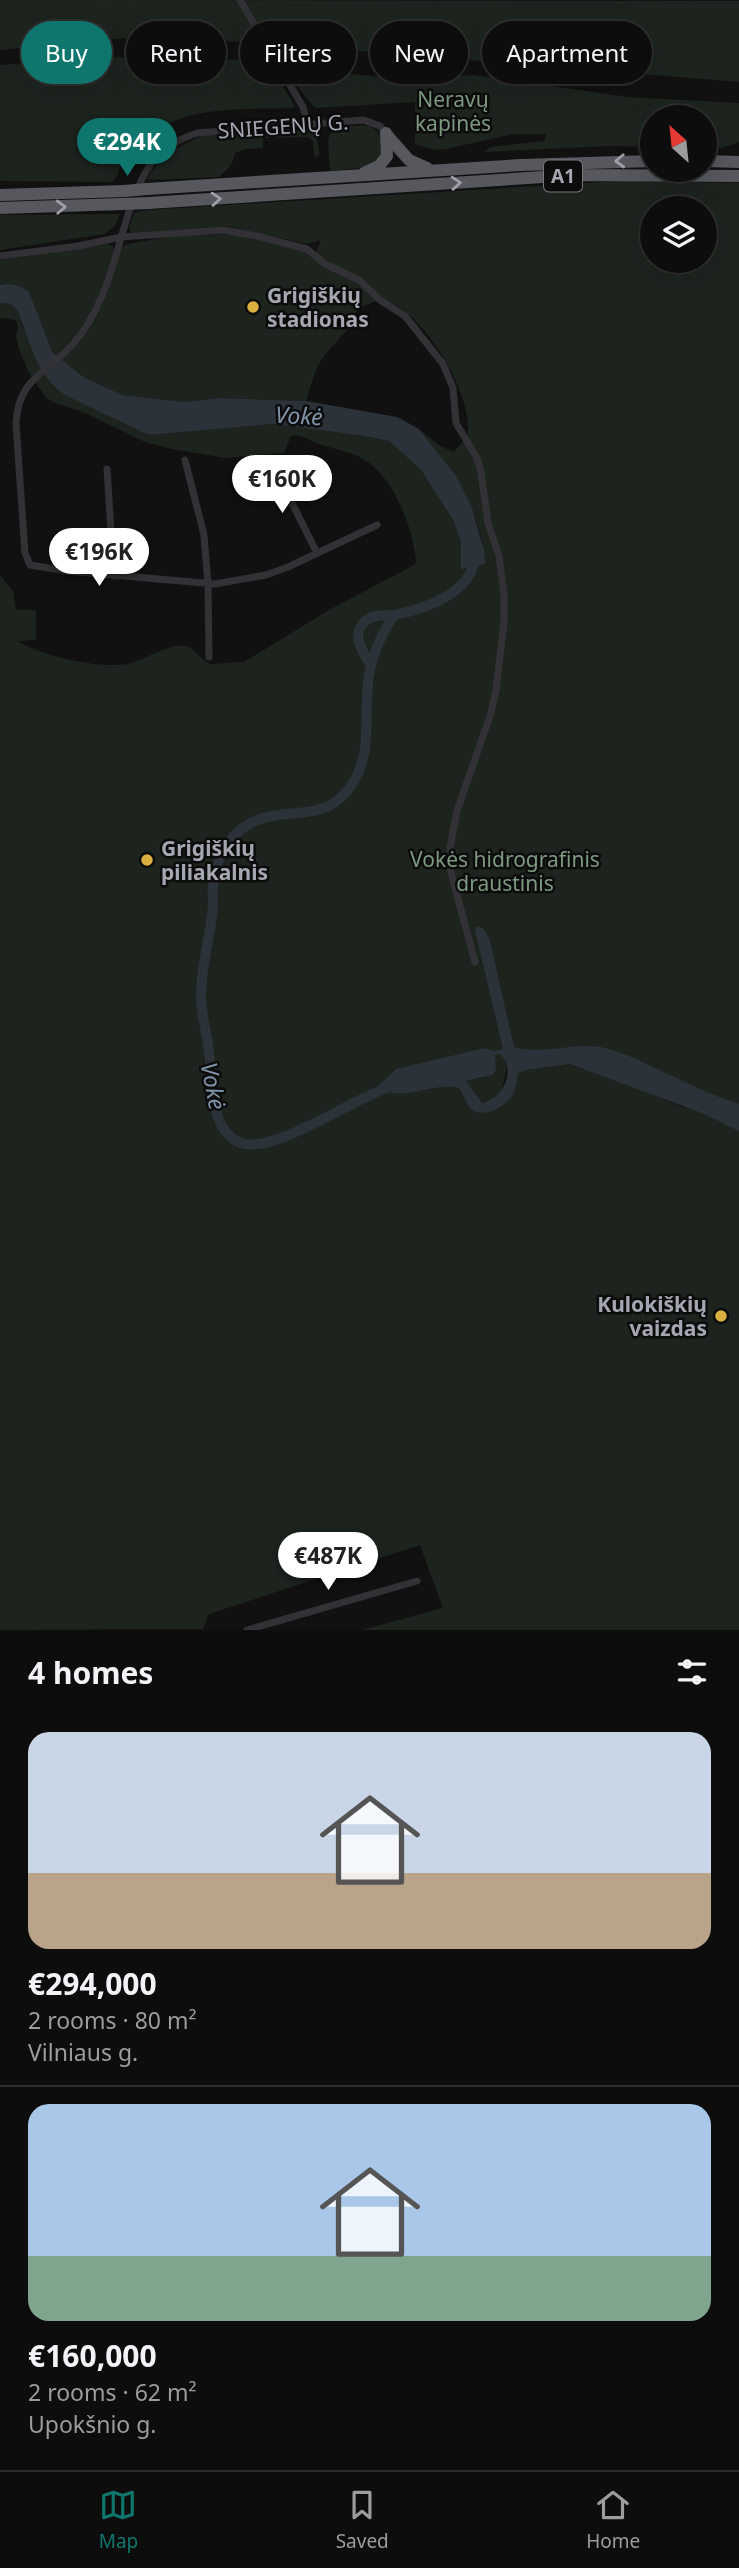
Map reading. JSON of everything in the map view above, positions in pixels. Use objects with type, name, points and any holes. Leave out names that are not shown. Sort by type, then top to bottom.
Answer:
[{"type":"highway","points":[[386,134],[416,165],[440,171]]},
{"type":"highway","points":[[348,177],[379,166],[383,162],[388,150],[386,134]]},
{"type":"highway","name":"A1","points":[[148,196],[222,185],[521,165],[640,161]]},
{"type":"highway","points":[[718,161],[739,162]]},
{"type":"highway","points":[[222,185],[231,174]]},
{"type":"highway","name":"A1","points":[[0,208],[148,196],[388,188],[574,175],[736,176]]},
{"type":"highway","name":"A1","points":[[0,195],[122,198]]},
{"type":"street","points":[[240,0],[303,107],[307,124]]},
{"type":"street","name":"SNIEGENŲ G.","points":[[377,525],[266,575],[208,584],[37,567],[28,562],[25,553],[16,424],[22,396],[34,377],[67,351],[94,314],[104,292],[145,169],[160,152],[197,133],[307,124],[363,120],[380,126],[386,134]]},
{"type":"street","points":[[0,256],[78,246],[121,237],[224,230],[307,249],[325,264],[359,280],[380,300],[405,316],[428,342],[451,377],[456,423],[477,458],[488,523],[499,556],[504,594],[504,622],[496,690],[491,713],[457,811],[450,848],[450,869],[475,962]]},
{"type":"street","points":[[185,460],[204,535],[209,657]]},
{"type":"street","points":[[272,463],[317,553]]},
{"type":"street","points":[[107,468],[114,576]]},
{"type":"street","points":[[247,1630],[417,1581]]},
{"type":"green space","points":[[0,0],[739,1],[739,82],[652,75],[652,21],[482,21],[482,61],[468,60],[468,21],[370,21],[370,52],[356,50],[356,21],[240,21],[240,42],[226,41],[226,21],[126,21],[126,38],[112,39],[112,21],[21,21],[21,48],[0,50]]},
{"type":"green space","points":[[126,57],[126,84],[226,84],[226,59],[240,60],[240,84],[282,84],[295,106],[215,111],[178,120],[160,128],[135,147],[112,182],[0,181],[0,65],[21,64],[21,84],[112,84],[112,58]]},
{"type":"green space","name":"Neravų kapinės","points":[[356,74],[370,76],[370,84],[468,84],[468,75],[472,75],[482,76],[482,84],[536,84],[628,97],[739,103],[739,142],[718,148],[718,105],[640,105],[640,147],[484,152],[490,147],[544,141],[546,134],[513,134],[435,150],[415,144],[415,102],[315,108],[295,84],[356,84]]},
{"type":"green space","points":[[369,125],[381,138],[384,157],[369,167],[330,171],[330,134],[340,127]]},
{"type":"green space","points":[[310,129],[317,140],[319,154],[316,157],[313,141],[308,137],[263,138],[263,148],[245,149],[235,153],[231,165],[219,177],[147,180],[153,169],[173,150],[201,136]]},
{"type":"green space","name":"Vokės hidrografinis draustinis","points":[[620,181],[739,183],[739,1630],[362,1630],[443,1608],[420,1545],[209,1614],[203,1629],[0,1630],[0,575],[13,591],[16,610],[36,610],[36,640],[17,641],[41,652],[70,660],[115,665],[127,664],[175,646],[182,646],[189,647],[210,664],[244,662],[329,610],[416,564],[412,537],[402,508],[387,482],[368,462],[295,435],[291,436],[284,453],[226,458],[145,442],[83,412],[46,398],[29,373],[19,349],[16,320],[0,318],[0,303],[11,304],[17,310],[24,330],[84,403],[149,435],[274,424],[389,441],[421,470],[453,520],[461,542],[484,558],[477,523],[462,489],[419,429],[440,446],[454,452],[468,432],[467,413],[461,394],[441,353],[427,334],[397,306],[381,299],[357,309],[351,324],[319,364],[306,401],[218,398],[185,402],[123,395],[85,378],[52,352],[40,324],[7,284],[0,285],[0,260],[108,244],[113,246],[114,251],[95,307],[70,352],[96,318],[107,294],[119,253],[122,247],[128,244],[174,236],[230,234],[316,252],[321,240],[307,244],[228,226],[131,233],[129,228],[134,213],[147,210]],"holes":[[[599,1053],[687,1109],[630,1085],[569,1064],[524,1070],[519,1073],[505,1103],[484,1113],[469,1107],[459,1088],[442,1086],[496,1070],[486,1077],[466,1081],[478,1101],[487,1103],[501,1094],[507,1067],[504,1056]]]},
{"type":"green space","points":[[120,214],[115,226],[104,234],[0,250],[0,215]]},
{"type":"water","points":[[0,285],[20,286],[29,292],[52,352],[85,378],[123,395],[185,402],[218,398],[306,401],[397,417],[419,429],[456,476],[472,508],[484,550],[485,564],[461,569],[461,542],[453,520],[421,470],[389,441],[274,424],[149,435],[65,395],[40,368],[17,310],[11,304],[0,303]]},
{"type":"water","points":[[477,926],[484,929],[490,941],[514,1047],[536,1050],[594,1046],[622,1053],[739,1104],[739,1131],[707,1115],[570,1064],[519,1073],[510,1098],[496,1109],[485,1113],[472,1109],[459,1088],[439,1087],[409,1093],[380,1089],[379,1085],[396,1069],[485,1048],[494,1051],[503,1049],[475,930]],"holes":[[[500,1054],[505,1060],[505,1083],[496,1096],[482,1103],[466,1081],[492,1075],[496,1070],[495,1055]]]},
{"type":"waterway","name":"Vokė","points":[[371,666],[358,641],[364,623],[374,616],[394,615],[446,597],[466,579],[473,568],[475,555]]},
{"type":"waterway","name":"Vokė","points":[[392,1086],[273,1141],[255,1144],[235,1140],[220,1122],[214,1104],[201,988],[213,911],[213,884],[222,853],[234,836],[250,823],[323,808],[334,803],[354,781],[360,770],[365,746],[371,664],[380,639],[394,615]]},
{"type":"place","name":"Grigiškių stadionas","points":[[253,307]]},
{"type":"place","name":"Grigiškių piliakalnis","points":[[147,860]]},
{"type":"place","name":"Kulokiškių vaizdas","points":[[721,1316]]}]
